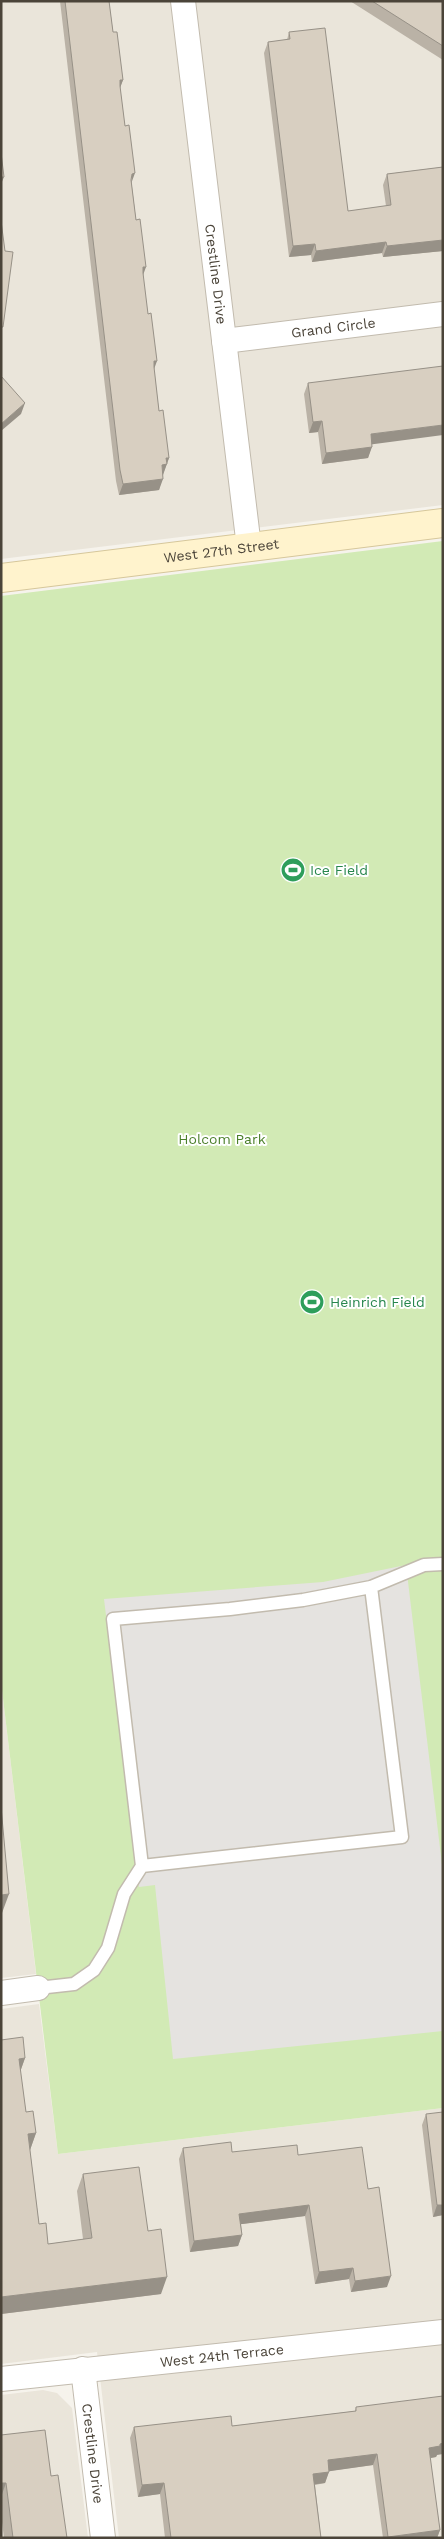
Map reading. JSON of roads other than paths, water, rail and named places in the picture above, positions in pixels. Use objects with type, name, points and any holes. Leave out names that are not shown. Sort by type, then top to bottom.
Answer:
[{"type":"street","name":"Crestline Drive","points":[[183,1],[249,547]]},
{"type":"street","name":"Grand Circle","points":[[224,341],[443,314]]},
{"type":"street","name":"West 27th Street","points":[[1,578],[443,523]]},
{"type":"street","points":[[1,1993],[38,1988]]},
{"type":"street","name":"West 24th Terrace","points":[[1,2379],[443,2332]]},
{"type":"street","name":"Crestline Drive","points":[[83,2369],[103,2538]]},
{"type":"lane","points":[[38,1988],[74,1984],[94,1970],[108,1948],[124,1894],[142,1866],[113,1619],[230,1609],[303,1600],[371,1587],[424,1565],[443,1564]]},
{"type":"lane","points":[[142,1866],[402,1838],[371,1587]]},
{"type":"place","name":"Ice Field","points":[[293,870]]},
{"type":"place","name":"Heinrich Field","points":[[312,1302]]},
{"type":"park label","name":"Holcom Park","points":[[222,1139]]}]
